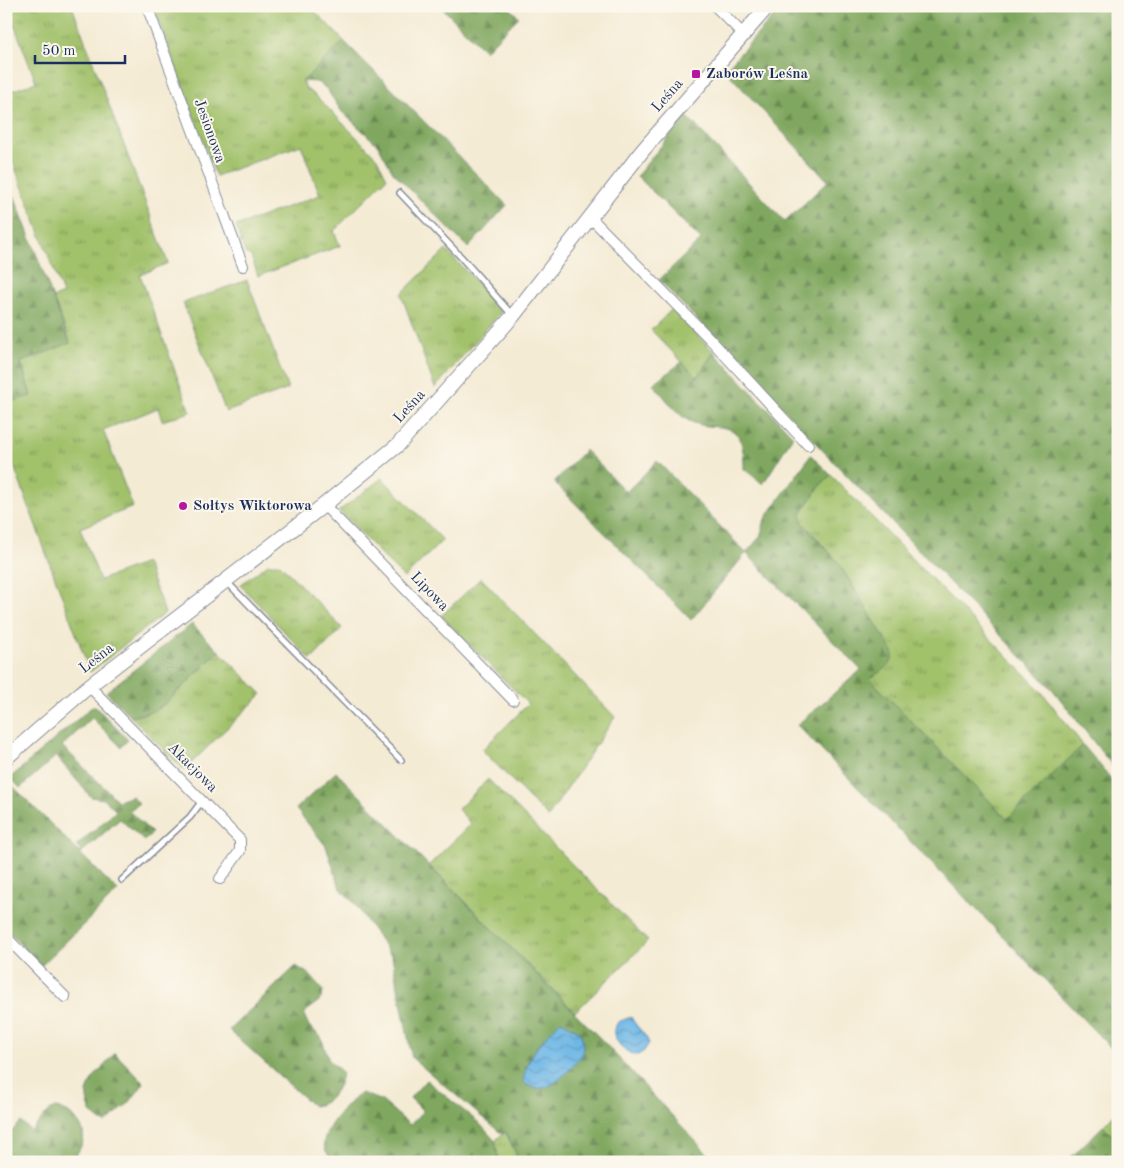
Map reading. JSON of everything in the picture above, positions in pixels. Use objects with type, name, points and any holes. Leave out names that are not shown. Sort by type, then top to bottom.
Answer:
[{"type":"street","name":"Jesionowa","points":[[147,6],[243,266]]},
{"type":"street","points":[[715,6],[743,34]]},
{"type":"street","name":"Leśna","points":[[6,758],[89,686],[324,505],[398,445],[513,316],[643,150],[768,6]]},
{"type":"street","points":[[590,218],[709,338],[808,445]]},
{"type":"street","name":"Lipowa","points":[[324,505],[513,700]]},
{"type":"street","name":"Akacjowa","points":[[89,686],[240,840],[240,851],[220,880]]},
{"type":"street","points":[[6,937],[65,997]]},
{"type":"lane","points":[[400,193],[461,257],[513,316]]},
{"type":"lane","points":[[225,580],[401,760]]},
{"type":"lane","points":[[122,880],[190,816],[202,800]]},
{"type":"green space","points":[[7,6],[72,6],[168,263],[140,275],[190,412],[162,421],[158,408],[103,430],[133,507],[80,528],[100,580],[146,563],[165,613],[90,672],[6,445],[6,403],[31,395],[21,362],[70,342],[53,298],[63,294],[6,144],[6,93],[36,82]]},
{"type":"green space","points":[[153,6],[310,6],[344,41],[303,81],[306,89],[315,95],[377,158],[387,178],[334,231],[340,246],[258,276],[251,256],[245,253],[236,226],[320,195],[301,145],[216,176]]},
{"type":"green space","points":[[440,6],[508,6],[519,17],[485,51]]},
{"type":"green space","points":[[783,6],[1118,6],[1118,773],[1053,690],[659,280],[701,240],[637,176],[686,115],[785,222],[828,181],[725,70]]},
{"type":"green space","points":[[344,41],[507,205],[468,248],[393,172],[378,145],[342,112],[326,88],[317,82],[303,81]]},
{"type":"green space","points":[[6,174],[70,343],[21,362],[31,396],[6,403]]},
{"type":"green space","points":[[446,250],[503,310],[435,388],[401,294]]},
{"type":"green space","points":[[247,280],[288,389],[226,412],[183,303]]},
{"type":"green space","points":[[672,309],[714,352],[697,377],[651,330]]},
{"type":"green space","points":[[714,352],[793,436],[763,484],[744,469],[743,450],[739,438],[734,432],[726,428],[697,424],[686,419],[653,384],[682,362],[697,377]]},
{"type":"green space","points":[[585,450],[626,492],[657,461],[746,553],[691,620],[554,482]]},
{"type":"green space","points":[[811,455],[831,475],[821,484],[801,514],[802,522],[838,562],[893,652],[892,661],[889,665],[870,679],[1007,819],[1083,745],[1118,787],[1118,1055],[797,725],[861,670],[746,553],[760,537],[765,519]]},
{"type":"green space","points":[[831,475],[1041,691],[1083,745],[1008,820],[869,679],[889,665],[893,652],[838,562],[802,522],[800,514],[821,484]]},
{"type":"green space","points":[[382,478],[443,540],[404,578],[339,511]]},
{"type":"green space","points":[[268,564],[280,564],[342,628],[311,660],[240,585]]},
{"type":"green space","points":[[481,578],[615,717],[548,817],[482,750],[528,704],[441,616]]},
{"type":"green space","points":[[192,624],[219,651],[167,702],[156,710],[131,717],[106,692]]},
{"type":"green space","points":[[219,651],[262,694],[184,770],[131,717],[145,714],[167,702]]},
{"type":"green space","points":[[94,705],[128,740],[121,747],[92,718],[62,746],[118,801],[132,796],[139,803],[129,811],[152,833],[144,841],[120,819],[82,852],[76,846],[116,811],[104,799],[91,797],[56,756],[20,788],[10,778]]},
{"type":"green space","points":[[336,772],[600,1038],[715,1162],[674,1162],[667,1155],[649,1156],[639,1162],[520,1162],[506,1132],[502,1134],[412,1058],[392,957],[355,904],[340,888],[326,846],[296,809]],"holes":[[[580,1032],[583,1046],[525,1067],[539,1043]]]},
{"type":"green space","points":[[6,779],[118,891],[41,966],[6,930]]},
{"type":"green space","points":[[488,779],[648,941],[575,1012],[429,865],[471,824],[458,809]]},
{"type":"green space","points":[[296,966],[309,974],[323,990],[321,999],[304,1015],[309,1026],[321,1037],[329,1060],[342,1072],[337,1089],[329,1099],[313,1106],[229,1030]]},
{"type":"green space","points":[[115,1053],[144,1083],[129,1103],[106,1123],[92,1113],[87,1099],[87,1091],[94,1078]]},
{"type":"green space","points":[[426,1080],[479,1123],[495,1141],[499,1162],[335,1162],[325,1150],[325,1138],[332,1123],[343,1109],[361,1093],[382,1101],[410,1125],[423,1111],[410,1098]]},
{"type":"green space","points":[[55,1108],[66,1111],[76,1119],[84,1135],[80,1149],[72,1162],[6,1162],[6,1137],[21,1122],[31,1131],[48,1112]]},
{"type":"green space","points":[[1118,1110],[1118,1141],[1103,1126]]},
{"type":"green space","points":[[1103,1126],[1118,1141],[1118,1162],[1066,1162]]},
{"type":"green space","points":[[505,1131],[520,1162],[499,1162],[495,1141]]},
{"type":"green space","points":[[667,1155],[674,1162],[639,1162],[649,1156]]},
{"type":"water","points":[[631,1017],[649,1043],[644,1051],[638,1055],[622,1048],[616,1039],[615,1028],[618,1022]]},
{"type":"water","points":[[561,1021],[580,1032],[583,1042],[582,1056],[556,1082],[540,1088],[532,1087],[523,1082],[528,1064],[542,1041]]},
{"type":"place","name":"Zaborów Leśna","points":[[696,74]]},
{"type":"place","name":"Sołtys Wiktorowa","points":[[183,506]]}]
